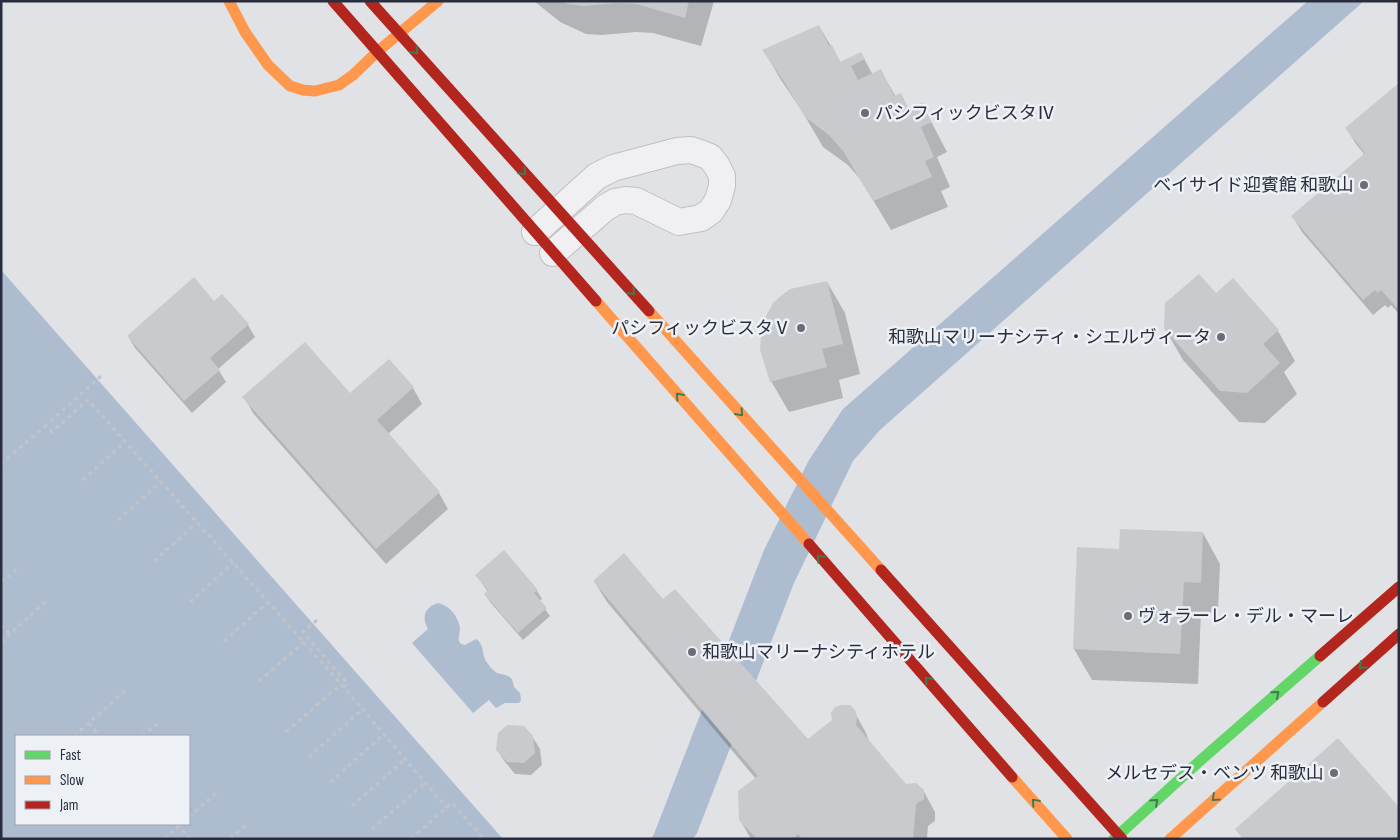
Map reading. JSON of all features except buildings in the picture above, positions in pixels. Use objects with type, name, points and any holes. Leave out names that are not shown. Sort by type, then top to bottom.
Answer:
[{"type":"street","points":[[228,1],[245,32],[268,66],[290,86],[315,91],[339,85],[353,75],[377,52],[438,1]]},
{"type":"street","points":[[333,1],[1067,839]]},
{"type":"street","points":[[370,1],[1118,837],[1202,759],[1399,587]]},
{"type":"street","points":[[535,232],[597,176],[612,168],[677,151],[691,150],[710,157],[722,176],[722,186],[718,200],[711,211],[701,218],[679,222],[636,202],[626,200],[615,202],[605,208],[553,253]]},
{"type":"street","points":[[1170,839],[1399,634]]},
{"type":"path","points":[[1,464],[101,376]]},
{"type":"path","points":[[46,425],[52,432],[88,400],[344,687],[447,808]]},
{"type":"path","points":[[83,480],[126,442]]},
{"type":"path","points":[[118,520],[161,482]]},
{"type":"path","points":[[154,561],[197,523]]},
{"type":"path","points":[[190,602],[233,563]]},
{"type":"path","points":[[1,582],[18,568]]},
{"type":"path","points":[[1,642],[47,601]]},
{"type":"path","points":[[224,641],[268,602]]},
{"type":"path","points":[[317,620],[303,632],[348,684],[344,687]]},
{"type":"path","points":[[1,624],[10,634]]},
{"type":"path","points":[[259,681],[304,642]]},
{"type":"path","points":[[286,732],[341,684]]},
{"type":"path","points":[[75,735],[126,690]]},
{"type":"path","points":[[309,757],[363,709]]},
{"type":"path","points":[[89,723],[99,735]]},
{"type":"path","points":[[143,735],[157,724]]},
{"type":"path","points":[[330,782],[384,734]]},
{"type":"path","points":[[352,806],[405,759]]},
{"type":"path","points":[[372,829],[425,783]]},
{"type":"path","points":[[190,816],[217,792]]},
{"type":"path","points":[[411,839],[452,803],[482,838]]},
{"type":"path","points":[[164,839],[178,825]]},
{"type":"path","points":[[180,825],[190,839]]},
{"type":"path","points":[[230,839],[246,825]]},
{"type":"water","points":[[1308,1],[1364,1],[880,430],[853,461],[794,583],[697,833],[693,839],[651,839],[764,550],[809,460],[843,409]]},
{"type":"water","points":[[1,270],[503,839],[1,839]]},
{"type":"water","points":[[438,603],[450,609],[455,616],[460,628],[459,641],[461,644],[465,645],[476,639],[479,641],[486,661],[491,668],[497,673],[507,675],[512,679],[514,687],[520,693],[521,700],[519,703],[505,703],[496,708],[489,700],[473,713],[412,643],[428,629],[425,620],[427,610]]},
{"type":"traffic: fast","points":[[1114,839],[1320,656]]},
{"type":"traffic: slow","points":[[229,1],[245,32],[268,65],[290,86],[315,91],[339,85],[353,75],[377,52],[438,1]]},
{"type":"traffic: slow","points":[[596,301],[809,544]]},
{"type":"traffic: slow","points":[[649,311],[881,570]]},
{"type":"traffic: slow","points":[[1170,839],[1323,702]]},
{"type":"traffic: slow","points":[[1012,777],[1067,839]]},
{"type":"traffic: jam","points":[[333,1],[596,301]]},
{"type":"traffic: jam","points":[[370,1],[649,311]]},
{"type":"traffic: jam","points":[[809,544],[1012,777]]},
{"type":"traffic: jam","points":[[881,570],[1122,839]]},
{"type":"traffic: jam","points":[[1320,656],[1399,587]]},
{"type":"traffic: jam","points":[[1323,702],[1399,634]]},
{"type":"place","name":"パシフィックビスタⅣ","points":[[865,113]]},
{"type":"place","name":"ベイサイド迎賓館 和歌山","points":[[1364,185]]},
{"type":"place","name":"パシフィックビスタⅤ","points":[[801,328]]},
{"type":"place","name":"和歌山マリーナシティ・シエルヴィータ","points":[[1221,337]]},
{"type":"place","name":"ヴォラーレ・デル・マーレ","points":[[1128,616]]},
{"type":"place","name":"和歌山マリーナシティホテル","points":[[692,652]]},
{"type":"place","name":"メルセデス・ベンツ 和歌山","points":[[1334,773]]}]
